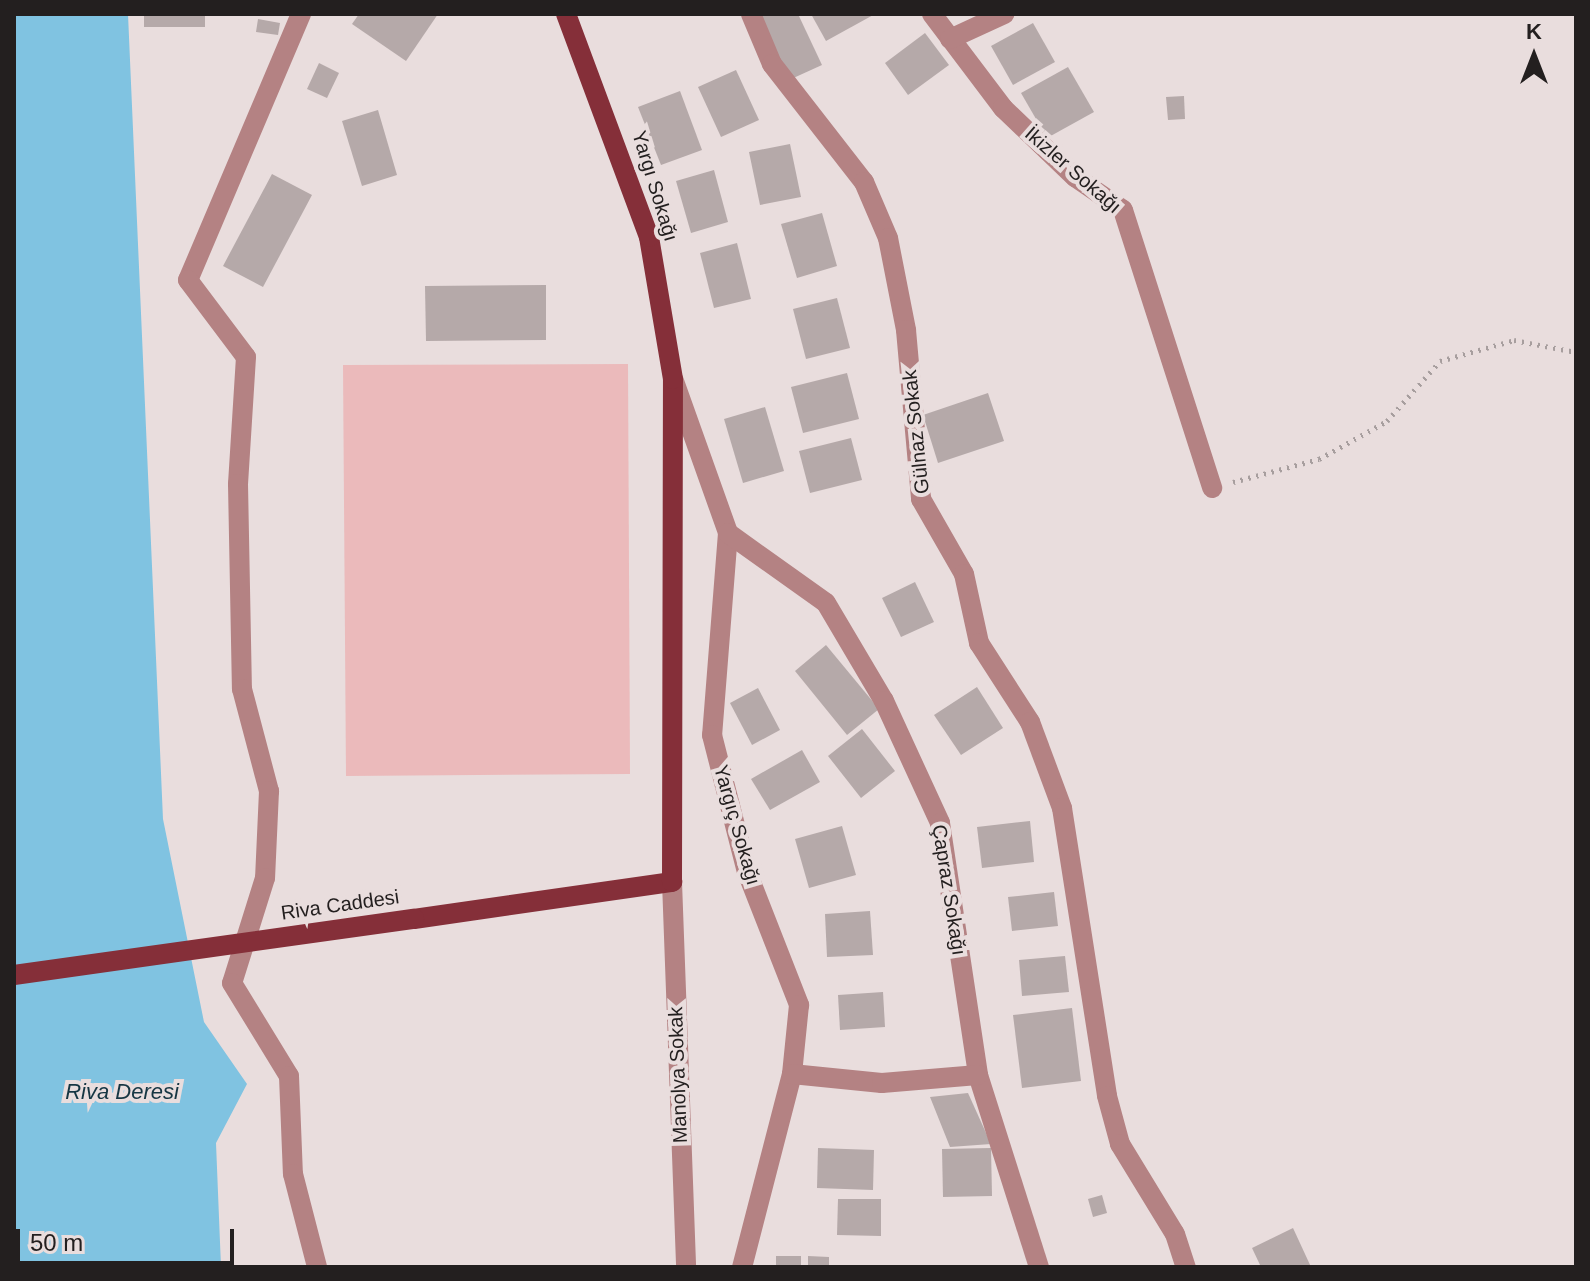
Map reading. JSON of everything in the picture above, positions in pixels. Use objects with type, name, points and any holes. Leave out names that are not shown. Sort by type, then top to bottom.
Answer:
[{"type":"main road","name":"Yargı Sokağı","points":[[566,14],[649,237],[673,379],[672,882]]},
{"type":"main road","name":"Riva Caddesi","points":[[14,975],[672,882]]},
{"type":"street","points":[[301,14],[188,280],[246,357],[238,484],[242,689],[269,791],[265,878],[232,983],[289,1076],[293,1174],[317,1267]]},
{"type":"street","name":"Gülnaz Sokak","points":[[751,14],[772,64],[864,182],[888,238],[906,330],[921,499],[964,574],[979,643],[1030,722],[1062,808],[1107,1096],[1120,1144],[1175,1234],[1186,1267]]},
{"type":"street","name":"İkizler Sokağı","points":[[932,14],[1035,141],[1123,210],[1212,488]]},
{"type":"street","points":[[950,39],[1004,14]]},
{"type":"street","name":"Yargıç Sokağı","points":[[673,379],[728,533],[712,735],[747,872],[799,1005],[792,1074],[742,1267]]},
{"type":"street","name":"Çapraz Sokağı","points":[[728,533],[826,603],[884,701],[940,823],[978,1075],[1039,1267]]},
{"type":"street","name":"Manolya Sokak","points":[[672,882],[686,1267]]},
{"type":"street","points":[[792,1074],[882,1083],[978,1075]]},
{"type":"path","points":[[1212,488],[1332,452],[1387,421],[1440,361],[1514,340],[1576,352]]},
{"type":"shaded area","points":[[628,364],[630,774],[346,776],[343,365]]},
{"type":"water","name":"Riva Deresi","points":[[14,14],[128,14],[163,819],[204,1022],[247,1084],[216,1143],[221,1267],[14,1267]]},
{"type":"building","points":[[144,14],[205,14],[205,27],[144,27]]},
{"type":"building","points":[[359,14],[438,14],[406,61],[352,24]]},
{"type":"building","points":[[758,14],[798,14],[822,65],[789,80]]},
{"type":"building","points":[[811,14],[875,14],[826,41]]},
{"type":"building","points":[[258,19],[280,23],[278,35],[256,32]]},
{"type":"building","points":[[1033,23],[1055,62],[1013,85],[991,46]]},
{"type":"building","points":[[925,33],[949,65],[908,95],[885,63]]},
{"type":"building","points":[[319,63],[339,73],[327,98],[307,89]]},
{"type":"building","points":[[1068,67],[1094,112],[1047,138],[1021,93]]},
{"type":"building","points":[[736,70],[759,120],[721,137],[698,87]]},
{"type":"building","points":[[680,91],[702,150],[661,165],[638,107]]},
{"type":"building","points":[[1184,96],[1185,119],[1168,120],[1166,97]]},
{"type":"building","points":[[378,110],[397,175],[362,186],[342,121]]},
{"type":"building","points":[[790,144],[801,197],[760,205],[749,152]]},
{"type":"building","points":[[714,170],[728,222],[691,233],[676,181]]},
{"type":"building","points":[[272,174],[312,195],[263,287],[223,266]]},
{"type":"building","points":[[822,213],[837,266],[797,278],[781,224]]},
{"type":"building","points":[[737,243],[751,299],[714,308],[700,253]]},
{"type":"building","points":[[546,285],[546,340],[426,341],[425,286]]},
{"type":"building","points":[[837,298],[850,348],[806,359],[793,309]]},
{"type":"building","points":[[847,373],[859,419],[803,433],[791,387]]},
{"type":"building","points":[[988,393],[1004,441],[938,463],[923,415]]},
{"type":"building","points":[[765,407],[784,471],[743,483],[724,419]]},
{"type":"building","points":[[851,438],[862,480],[810,493],[799,451]]},
{"type":"building","points":[[915,582],[934,622],[901,637],[882,598]]},
{"type":"building","points":[[826,645],[879,709],[847,735],[795,671]]},
{"type":"building","points":[[977,687],[1003,728],[961,755],[934,715]]},
{"type":"building","points":[[758,688],[780,730],[752,745],[730,703]]},
{"type":"building","points":[[862,729],[895,771],[861,798],[828,756]]},
{"type":"building","points":[[802,750],[820,782],[770,810],[751,779]]},
{"type":"building","points":[[1030,821],[1034,862],[982,868],[977,827]]},
{"type":"building","points":[[842,826],[856,875],[809,888],[795,839]]},
{"type":"building","points":[[1054,892],[1058,926],[1012,931],[1008,897]]},
{"type":"building","points":[[870,911],[873,955],[827,957],[825,914]]},
{"type":"building","points":[[1065,956],[1069,992],[1022,996],[1019,960]]},
{"type":"building","points":[[883,992],[885,1027],[840,1030],[838,995]]},
{"type":"building","points":[[1072,1008],[1081,1081],[1022,1088],[1013,1015]]},
{"type":"building","points":[[968,1093],[991,1144],[950,1147],[930,1097]]},
{"type":"building","points":[[818,1148],[874,1150],[873,1190],[817,1188]]},
{"type":"building","points":[[991,1148],[992,1196],[943,1197],[942,1149]]},
{"type":"building","points":[[1102,1195],[1107,1213],[1093,1217],[1088,1199]]},
{"type":"building","points":[[838,1199],[881,1199],[881,1236],[837,1235]]},
{"type":"building","points":[[1293,1228],[1311,1267],[1261,1267],[1252,1248]]},
{"type":"building","points":[[776,1256],[801,1256],[801,1267],[776,1267]]},
{"type":"building","points":[[808,1256],[829,1257],[829,1267],[808,1267]]}]
